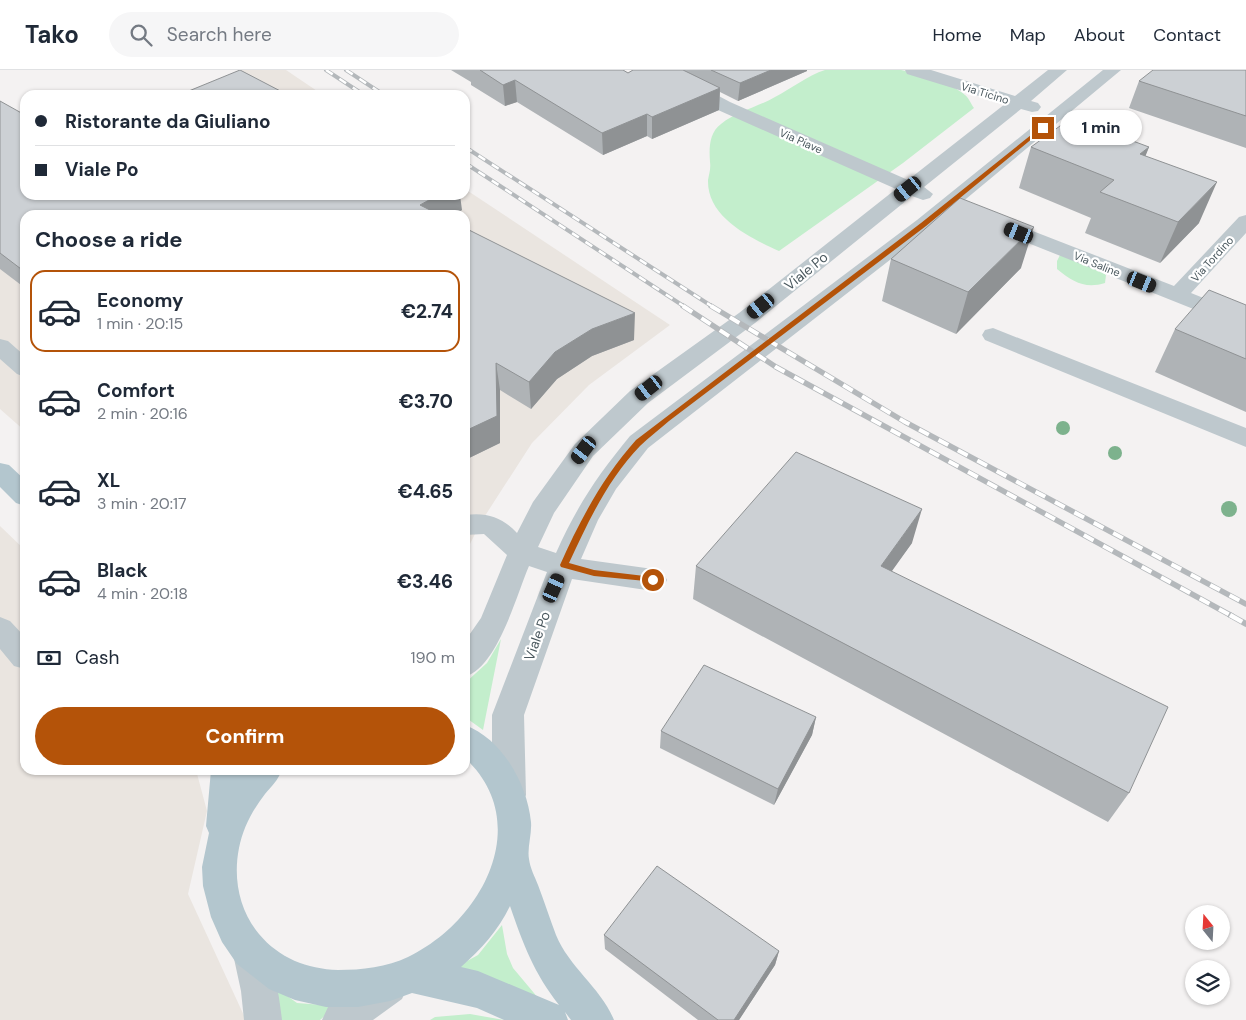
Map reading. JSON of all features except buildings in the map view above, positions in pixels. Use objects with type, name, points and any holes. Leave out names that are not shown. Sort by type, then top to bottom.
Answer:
[{"type":"main road","points":[[0,472],[20,491]]},
{"type":"main road","points":[[227,775],[219,887],[229,923],[251,954],[279,975],[313,987],[352,990],[402,979],[449,954],[479,926],[500,894],[512,860],[515,826],[509,795],[493,763],[470,743]]},
{"type":"main road","points":[[221,849],[233,815],[252,784],[261,775]]},
{"type":"main road","points":[[512,860],[542,946],[551,962],[595,1020]]},
{"type":"main road","points":[[402,979],[478,990],[549,1020]]},
{"type":"street","name":"Via Piave","points":[[657,70],[724,106],[908,189],[963,210]]},
{"type":"street","name":"Via Ticino","points":[[913,70],[1057,116]]},
{"type":"street","name":"Viale Po","points":[[470,658],[494,623],[522,551],[542,509],[584,450],[632,402],[747,318],[1059,70]]},
{"type":"street","name":"Viale Po","points":[[509,795],[508,714],[564,565],[585,519],[606,482],[639,442],[963,210],[1057,116],[1113,70]]},
{"type":"street","name":"Via Saline","points":[[963,210],[1246,323]]},
{"type":"street","name":"Via Tordino","points":[[1177,296],[1246,221]]},
{"type":"street","points":[[993,335],[1246,438]]},
{"type":"street","points":[[0,346],[20,364]]},
{"type":"street","points":[[473,523],[493,525],[522,551],[564,565],[594,573],[653,580]]},
{"type":"street","points":[[0,629],[20,651]]},
{"type":"street","points":[[251,954],[260,991],[262,1020]]},
{"type":"street","points":[[341,1020],[402,979]]},
{"type":"shaded area","points":[[243,70],[286,70],[316,90],[197,90]]},
{"type":"shaded area","points":[[0,177],[20,191],[20,200],[470,200],[470,192],[670,325],[589,385],[532,443],[481,522],[470,544],[470,210],[20,210],[20,427],[0,409]]},
{"type":"shaded area","points":[[0,526],[20,545],[20,775],[197,775],[207,811],[188,894],[246,1020],[0,1020]]},
{"type":"green space","points":[[825,70],[901,70],[952,87],[966,96],[974,108],[903,163],[779,251],[744,233],[723,216],[715,205],[710,193],[708,180],[712,136],[717,128],[727,120]]},
{"type":"green space","points":[[1060,255],[1097,269],[1106,275],[1105,283],[1085,285],[1068,278],[1057,269],[1057,261]]},
{"type":"green space","points":[[501,639],[483,730],[470,721],[470,678],[487,663]]},
{"type":"green space","points":[[502,925],[507,954],[513,968],[544,1005],[451,970],[478,955]]},
{"type":"green space","points":[[275,987],[297,1003],[336,1006],[320,1020],[280,1020]]},
{"type":"green space","points":[[470,1014],[504,1020],[430,1020],[435,1017]]},
{"type":"railway","points":[[326,70],[356,90]]},
{"type":"railway","points":[[346,70],[376,90]]},
{"type":"railway","points":[[470,150],[713,307]]},
{"type":"railway","points":[[470,166],[685,307]]},
{"type":"railway","points":[[683,306],[776,367],[1232,616]]},
{"type":"railway","points":[[711,306],[905,422],[1246,604]]},
{"type":"railway","points":[[1230,615],[1246,624]]},
{"type":"route","points":[[653,580],[594,573],[564,565],[585,519],[606,482],[622,461],[639,442],[667,419],[924,224],[1043,128]]}]
